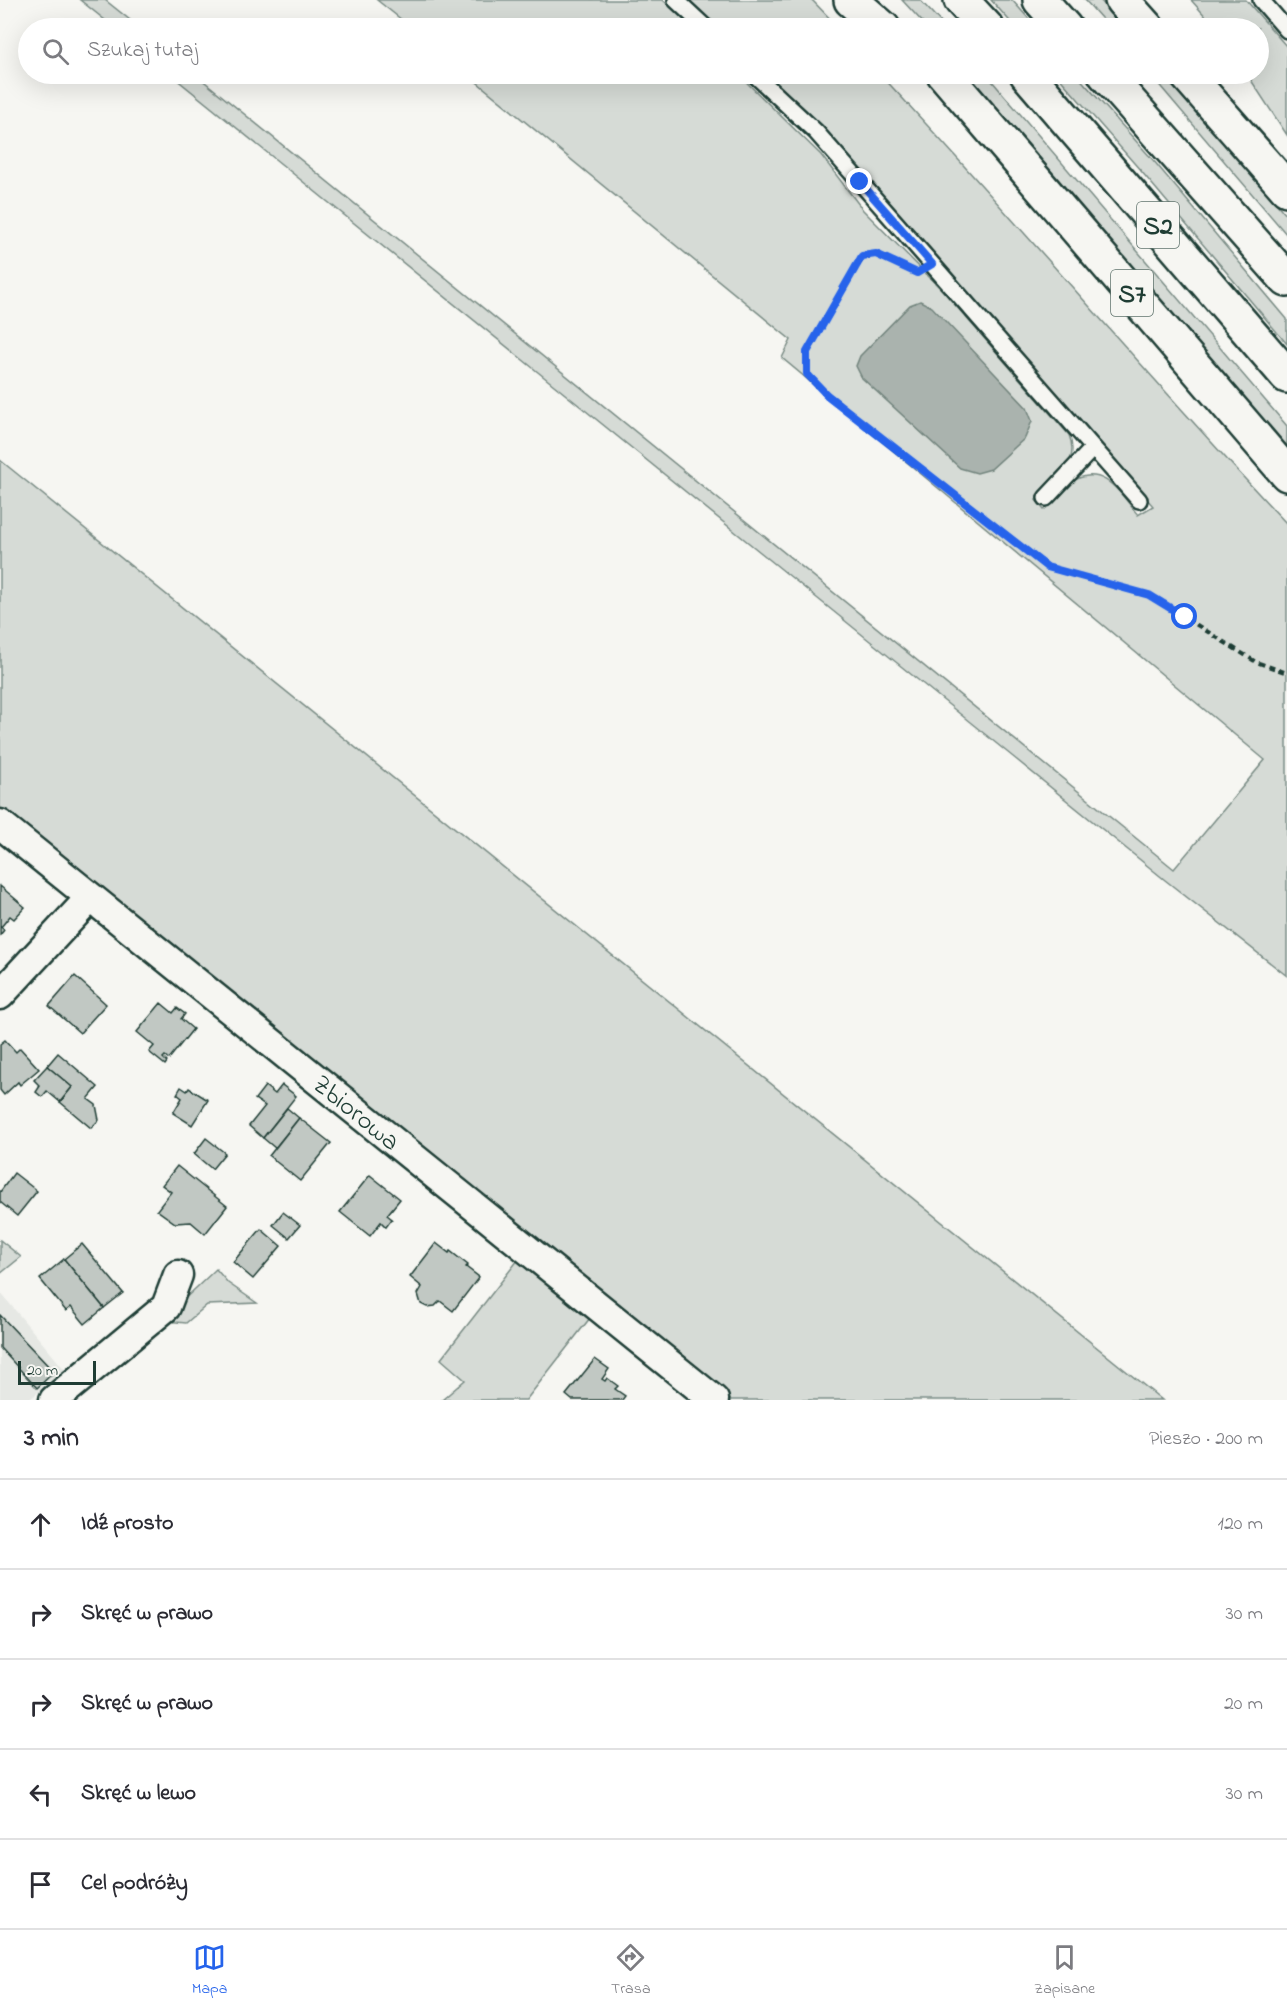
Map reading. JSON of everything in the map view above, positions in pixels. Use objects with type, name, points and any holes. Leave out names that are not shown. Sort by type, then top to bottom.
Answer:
[{"type":"highway","points":[[851,0],[872,18]]},
{"type":"highway","points":[[878,0],[895,18]]},
{"type":"highway","points":[[961,0],[978,18]]},
{"type":"highway","points":[[1040,0],[1056,18]]},
{"type":"highway","points":[[1122,0],[1138,18]]},
{"type":"highway","points":[[947,84],[978,111]]},
{"type":"highway","name":"S7","points":[[953,84],[1287,474]]},
{"type":"highway","name":"S2","points":[[1037,84],[1287,376]]},
{"type":"highway","name":"S2","points":[[1114,84],[1287,280]]},
{"type":"highway","points":[[1195,84],[1287,189]]},
{"type":"street","name":"Zbiorowa","points":[[0,824],[714,1400]]},
{"type":"street","points":[[0,995],[90,898]]},
{"type":"street","points":[[54,1400],[166,1306],[178,1275]]},
{"type":"lane","points":[[676,0],[695,18]]},
{"type":"lane","points":[[1261,0],[1287,30]]},
{"type":"lane","points":[[765,84],[816,132],[1139,500]]},
{"type":"lane","points":[[1046,498],[1093,448]]},
{"type":"path","points":[[932,264],[917,273],[876,254],[862,256],[807,352],[807,374],[827,395],[1047,567],[1149,595],[1256,662],[1287,673]]},
{"type":"shaded area","points":[[80,0],[105,0],[128,18],[102,18]]},
{"type":"shaded area","points":[[377,0],[663,0],[682,18],[400,18]]},
{"type":"shaded area","points":[[687,0],[812,0],[829,18],[706,18]]},
{"type":"shaded area","points":[[902,0],[920,0],[937,18],[919,18]]},
{"type":"shaded area","points":[[991,0],[1012,0],[1028,18],[1007,18]]},
{"type":"shaded area","points":[[1085,0],[1100,0],[1117,18],[1101,18]]},
{"type":"shaded area","points":[[1191,0],[1246,0],[1262,18],[1207,18]]},
{"type":"shaded area","points":[[1269,26],[1287,47],[1287,135],[1254,84],[1269,84]]},
{"type":"shaded area","points":[[182,84],[207,84],[1174,869],[1265,760],[782,358],[791,340],[479,84],[748,84],[821,155],[863,210],[942,290],[1069,435],[1072,455],[1069,463],[1058,479],[1036,500],[1044,510],[1070,483],[1081,477],[1092,476],[1109,482],[1138,515],[1153,506],[956,278],[806,110],[776,84],[889,84],[1287,524],[1287,976],[1165,880]]},
{"type":"shaded area","points":[[977,84],[995,84],[1287,426],[1287,448]]},
{"type":"shaded area","points":[[1065,84],[1085,84],[1153,160],[1287,319],[1287,344]]},
{"type":"shaded area","points":[[1159,84],[1176,84],[1287,216],[1287,235]]},
{"type":"shaded area","points":[[920,301],[932,307],[1027,408],[1032,421],[1025,438],[991,469],[977,473],[960,468],[862,378],[856,366],[860,356],[910,305]]},
{"type":"shaded area","points":[[0,460],[1162,1400],[727,1400],[0,809]]},
{"type":"shaded area","points":[[0,1240],[21,1257],[0,1274]]},
{"type":"shaded area","points":[[518,1260],[590,1318],[526,1400],[442,1400],[465,1380],[441,1359]]},
{"type":"shaded area","points":[[216,1269],[228,1283],[257,1303],[207,1305],[186,1323],[165,1321],[176,1307]]},
{"type":"shaded area","points":[[0,1292],[65,1370],[29,1400],[0,1400]]},
{"type":"building","points":[[0,886],[25,907],[14,919],[10,916],[1,927],[4,930],[0,935]]},
{"type":"building","points":[[75,976],[106,1004],[80,1033],[49,1006]]},
{"type":"building","points":[[161,1003],[173,1013],[177,1008],[185,1014],[181,1019],[193,1029],[169,1059],[165,1056],[163,1058],[167,1062],[165,1065],[149,1052],[154,1046],[137,1032]]},
{"type":"building","points":[[5,1040],[16,1052],[20,1048],[39,1069],[20,1085],[18,1082],[4,1095],[0,1090],[0,1044]]},
{"type":"building","points":[[58,1053],[98,1087],[88,1099],[96,1105],[99,1120],[91,1128],[60,1102],[72,1087],[47,1066]]},
{"type":"building","points":[[47,1066],[72,1087],[60,1102],[47,1091],[42,1097],[36,1092],[40,1086],[34,1080]]},
{"type":"building","points":[[282,1085],[296,1096],[263,1138],[249,1126],[265,1106],[255,1099],[265,1086],[275,1094]]},
{"type":"building","points":[[181,1087],[187,1091],[189,1088],[208,1100],[192,1125],[173,1113],[182,1098],[177,1094]]},
{"type":"building","points":[[287,1108],[299,1118],[275,1148],[263,1138]]},
{"type":"building","points":[[299,1118],[331,1143],[300,1181],[269,1156]]},
{"type":"building","points":[[206,1138],[225,1153],[212,1169],[194,1154]]},
{"type":"building","points":[[177,1166],[227,1206],[205,1234],[191,1222],[175,1223],[157,1210],[171,1192],[162,1185]]},
{"type":"building","points":[[14,1173],[37,1191],[17,1216],[0,1202],[0,1192]]},
{"type":"building","points":[[370,1175],[400,1199],[387,1215],[392,1219],[386,1227],[381,1222],[370,1236],[340,1212]]},
{"type":"building","points":[[283,1212],[300,1225],[289,1238],[273,1225]]},
{"type":"building","points":[[261,1229],[281,1246],[253,1279],[233,1262]]},
{"type":"building","points":[[436,1243],[468,1265],[466,1267],[479,1277],[453,1311],[440,1301],[435,1306],[427,1307],[421,1304],[418,1294],[422,1287],[410,1277]]},
{"type":"building","points":[[82,1244],[123,1293],[104,1308],[64,1259]]},
{"type":"building","points":[[64,1259],[104,1308],[85,1324],[71,1307],[66,1311],[40,1279]]},
{"type":"building","points":[[0,1315],[54,1372],[37,1388],[0,1348]]},
{"type":"building","points":[[595,1359],[609,1369],[602,1379],[605,1381],[607,1378],[618,1386],[615,1389],[625,1396],[622,1400],[572,1400],[566,1395]]},
{"type":"route","points":[[860,182],[932,264],[917,273],[876,254],[862,256],[807,352],[807,374],[827,395],[1047,567],[1149,595],[1185,617]]}]
